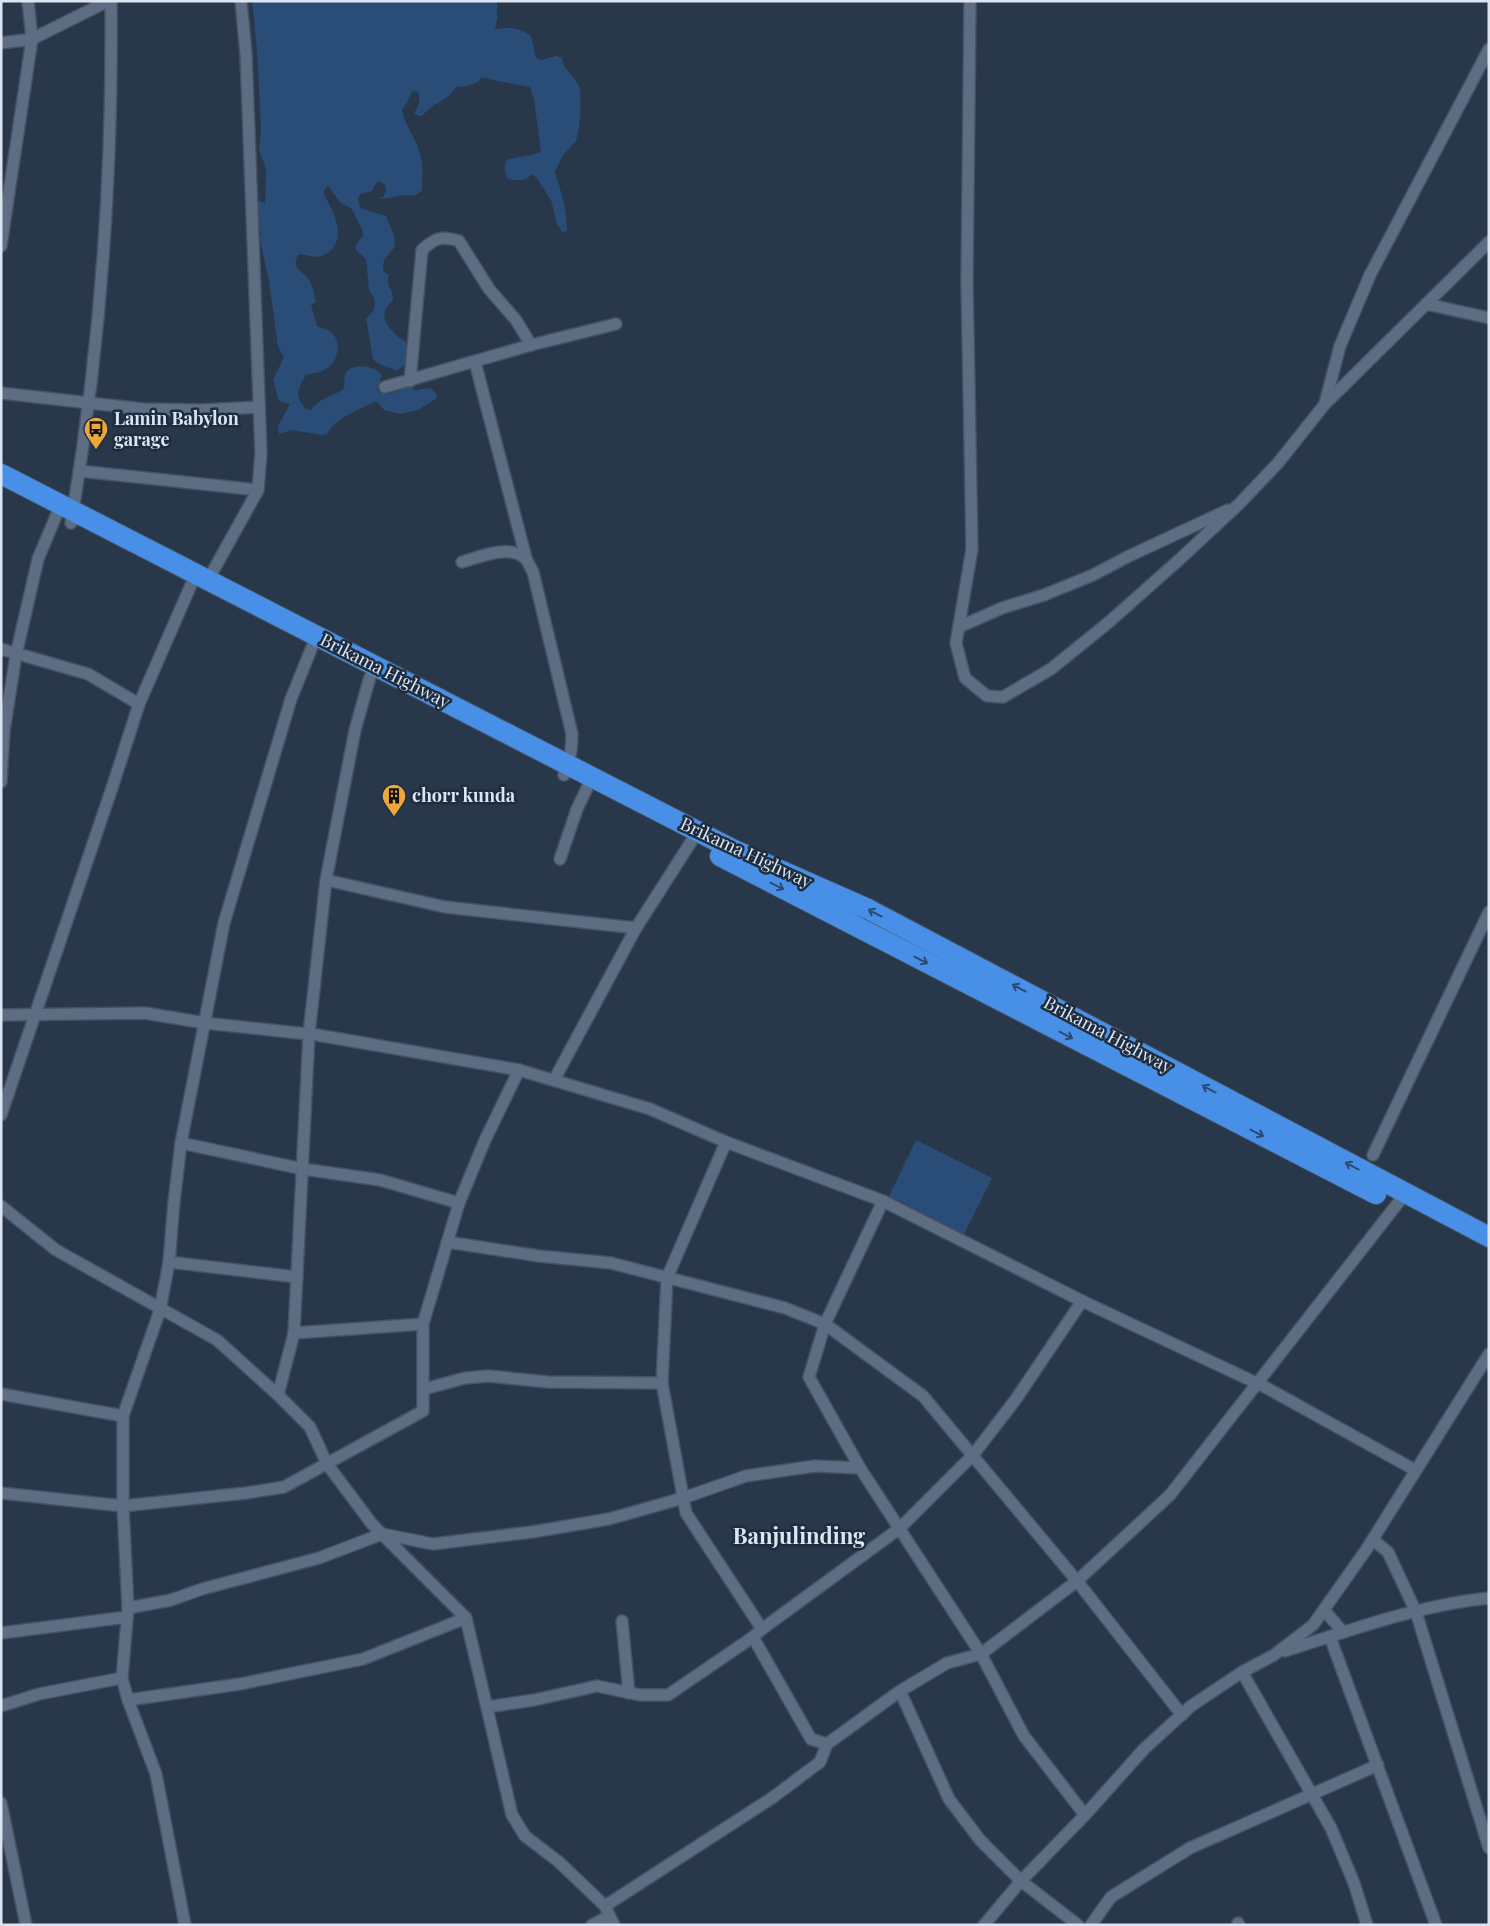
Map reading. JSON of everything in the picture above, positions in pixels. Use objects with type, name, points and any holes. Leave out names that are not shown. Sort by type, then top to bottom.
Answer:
[{"type":"highway","name":"Brikama Highway","points":[[1,474],[67,517]]},
{"type":"highway","name":"Brikama Highway","points":[[1,488],[106,534],[566,770],[587,788],[691,842],[1401,1199],[1489,1237]]},
{"type":"highway","name":"Brikama Highway","points":[[199,582],[312,647],[370,676],[732,848],[868,909],[1401,1199],[1489,1251]]},
{"type":"street","points":[[1,246],[32,39],[28,1]]},
{"type":"street","points":[[1,43],[32,39],[109,1],[112,69],[108,201],[90,402],[80,471],[67,517],[38,559],[16,655],[4,731],[1,782]]},
{"type":"street","points":[[1,1114],[114,785],[138,704],[199,582],[258,490],[261,453],[246,54],[241,1]]},
{"type":"street","points":[[970,1],[967,282],[972,549],[956,643],[965,678],[987,696],[1003,697],[1051,669],[1109,622],[1238,504],[1278,463],[1325,404],[1489,242]]},
{"type":"street","points":[[1325,404],[1340,346],[1370,275],[1489,49]]},
{"type":"street","points":[[410,381],[422,250],[430,242],[444,237],[459,241],[489,289],[516,320],[531,345]]},
{"type":"street","points":[[1426,304],[1489,318]]},
{"type":"street","points":[[385,387],[531,345],[616,324]]},
{"type":"street","points":[[475,362],[526,558],[532,572],[572,734],[572,745],[566,770]]},
{"type":"street","points":[[1,393],[142,409],[201,410],[259,407]]},
{"type":"street","points":[[80,471],[258,490]]},
{"type":"street","points":[[959,627],[1002,608],[1044,595],[1093,575],[1238,504]]},
{"type":"street","points":[[462,562],[507,551],[526,558]]},
{"type":"street","points":[[185,1925],[156,1774],[128,1700],[122,1678],[128,1612],[123,1506],[123,1416],[160,1310],[169,1262],[181,1143],[224,923],[291,699],[312,647]]},
{"type":"street","points":[[1,649],[16,655],[88,674],[138,704]]},
{"type":"street","points":[[278,1395],[294,1333],[309,1034],[326,880],[355,730],[370,676]]},
{"type":"street","points":[[560,859],[577,809],[587,788]]},
{"type":"street","points":[[554,1080],[636,928],[691,842]]},
{"type":"street","points":[[326,880],[445,907],[636,928]]},
{"type":"street","points":[[1374,1155],[1489,912]]},
{"type":"street","points":[[1,1015],[145,1013],[205,1023],[309,1034],[519,1070],[650,1109],[726,1142],[883,1201],[1082,1301],[1258,1384],[1415,1470]]},
{"type":"street","points":[[1,1493],[123,1506],[246,1493],[284,1487],[423,1411],[423,1324],[459,1203],[519,1070]]},
{"type":"street","points":[[726,1142],[666,1278],[662,1383],[686,1513],[762,1629]]},
{"type":"street","points":[[181,1143],[303,1169],[380,1180],[459,1203]]},
{"type":"street","points":[[592,1925],[610,1916],[637,1887],[772,1798],[820,1762],[827,1744],[900,1691],[946,1663],[981,1654],[1077,1581],[1170,1495],[1401,1199]]},
{"type":"street","points":[[883,1201],[825,1324],[810,1377],[860,1468],[981,1654],[1024,1736],[1085,1815]]},
{"type":"street","points":[[1,1206],[56,1250],[160,1310],[217,1340],[278,1395],[310,1427],[327,1464],[372,1524],[466,1618],[512,1815],[525,1836],[559,1862],[610,1916]]},
{"type":"street","points":[[447,1242],[539,1256],[611,1264],[785,1308],[825,1324],[923,1396],[1077,1581],[1182,1715]]},
{"type":"street","points":[[169,1262],[296,1277]]},
{"type":"street","points":[[487,1707],[534,1700],[597,1686],[640,1695],[668,1696],[753,1638],[762,1629],[900,1528],[973,1455],[1016,1399],[1082,1301]]},
{"type":"street","points":[[294,1333],[423,1324]]},
{"type":"street","points":[[984,1925],[1021,1881],[1085,1815],[1144,1749],[1191,1706],[1242,1672],[1274,1655],[1313,1625],[1373,1540],[1489,1354]]},
{"type":"street","points":[[424,1389],[465,1378],[489,1376],[548,1382],[662,1383]]},
{"type":"street","points":[[1,1394],[123,1416]]},
{"type":"street","points":[[1,1633],[128,1612],[202,1589],[319,1558],[382,1534],[433,1544],[532,1532],[609,1519],[683,1498],[746,1476],[816,1466],[860,1468]]},
{"type":"street","points":[[1373,1540],[1388,1552],[1416,1612],[1489,1848]]},
{"type":"street","points":[[1274,1655],[1343,1632],[1416,1612],[1465,1601],[1489,1598]]},
{"type":"street","points":[[1324,1610],[1343,1632]]},
{"type":"street","points":[[128,1700],[240,1684],[363,1658],[466,1618]]},
{"type":"street","points":[[622,1620],[629,1693]]},
{"type":"street","points":[[1330,1637],[1436,1925]]},
{"type":"street","points":[[753,1638],[811,1739],[827,1744]]},
{"type":"street","points":[[1242,1672],[1331,1828],[1354,1883],[1367,1925]]},
{"type":"street","points":[[1,1706],[40,1694],[122,1678]]},
{"type":"street","points":[[900,1691],[949,1799],[980,1840],[1021,1881],[1078,1925]]},
{"type":"street","points":[[1090,1925],[1111,1897],[1190,1848],[1312,1796],[1378,1765]]},
{"type":"street","points":[[1,1803],[26,1925]]},
{"type":"shaded area","points":[[252,1],[497,1],[495,29],[513,28],[531,36],[536,58],[541,60],[556,56],[562,58],[579,87],[580,105],[577,136],[575,142],[563,156],[555,172],[566,215],[567,230],[563,233],[557,224],[551,200],[536,177],[532,174],[522,180],[508,179],[505,171],[505,164],[508,159],[541,152],[534,99],[530,87],[481,78],[478,82],[467,86],[456,87],[445,98],[419,116],[414,113],[419,103],[419,95],[418,92],[413,91],[402,110],[421,158],[422,190],[414,195],[378,199],[383,197],[386,191],[385,185],[377,182],[372,191],[361,194],[358,198],[360,208],[386,216],[394,235],[395,246],[383,264],[384,272],[389,275],[389,286],[393,297],[384,315],[387,324],[405,341],[407,346],[408,362],[397,371],[377,363],[373,359],[366,319],[373,311],[375,300],[369,290],[366,259],[356,250],[356,245],[363,235],[362,229],[351,208],[341,203],[328,186],[324,190],[324,195],[336,219],[338,237],[330,251],[321,256],[298,255],[296,266],[308,278],[312,287],[316,302],[311,305],[317,326],[329,331],[334,336],[337,340],[338,350],[335,360],[327,369],[306,375],[299,389],[298,396],[306,409],[311,410],[315,405],[344,389],[346,373],[359,366],[374,369],[382,375],[377,390],[381,393],[392,393],[408,386],[415,390],[430,388],[436,393],[437,398],[418,410],[400,414],[384,410],[376,401],[343,418],[327,434],[322,435],[292,430],[279,434],[278,426],[290,404],[279,401],[273,380],[284,357],[278,347],[269,281],[260,240],[261,234],[255,225],[256,200],[265,203],[266,168],[259,151],[261,128],[257,50]]},
{"type":"shaded area","points":[[916,1140],[992,1178],[964,1234],[889,1196]]},
{"type":"place","name":"Lamin Babylon garage","points":[[96,450]]},
{"type":"place","name":"chorr kunda","points":[[394,817]]},
{"type":"district","name":"Banjulinding","points":[[799,1536]]}]
